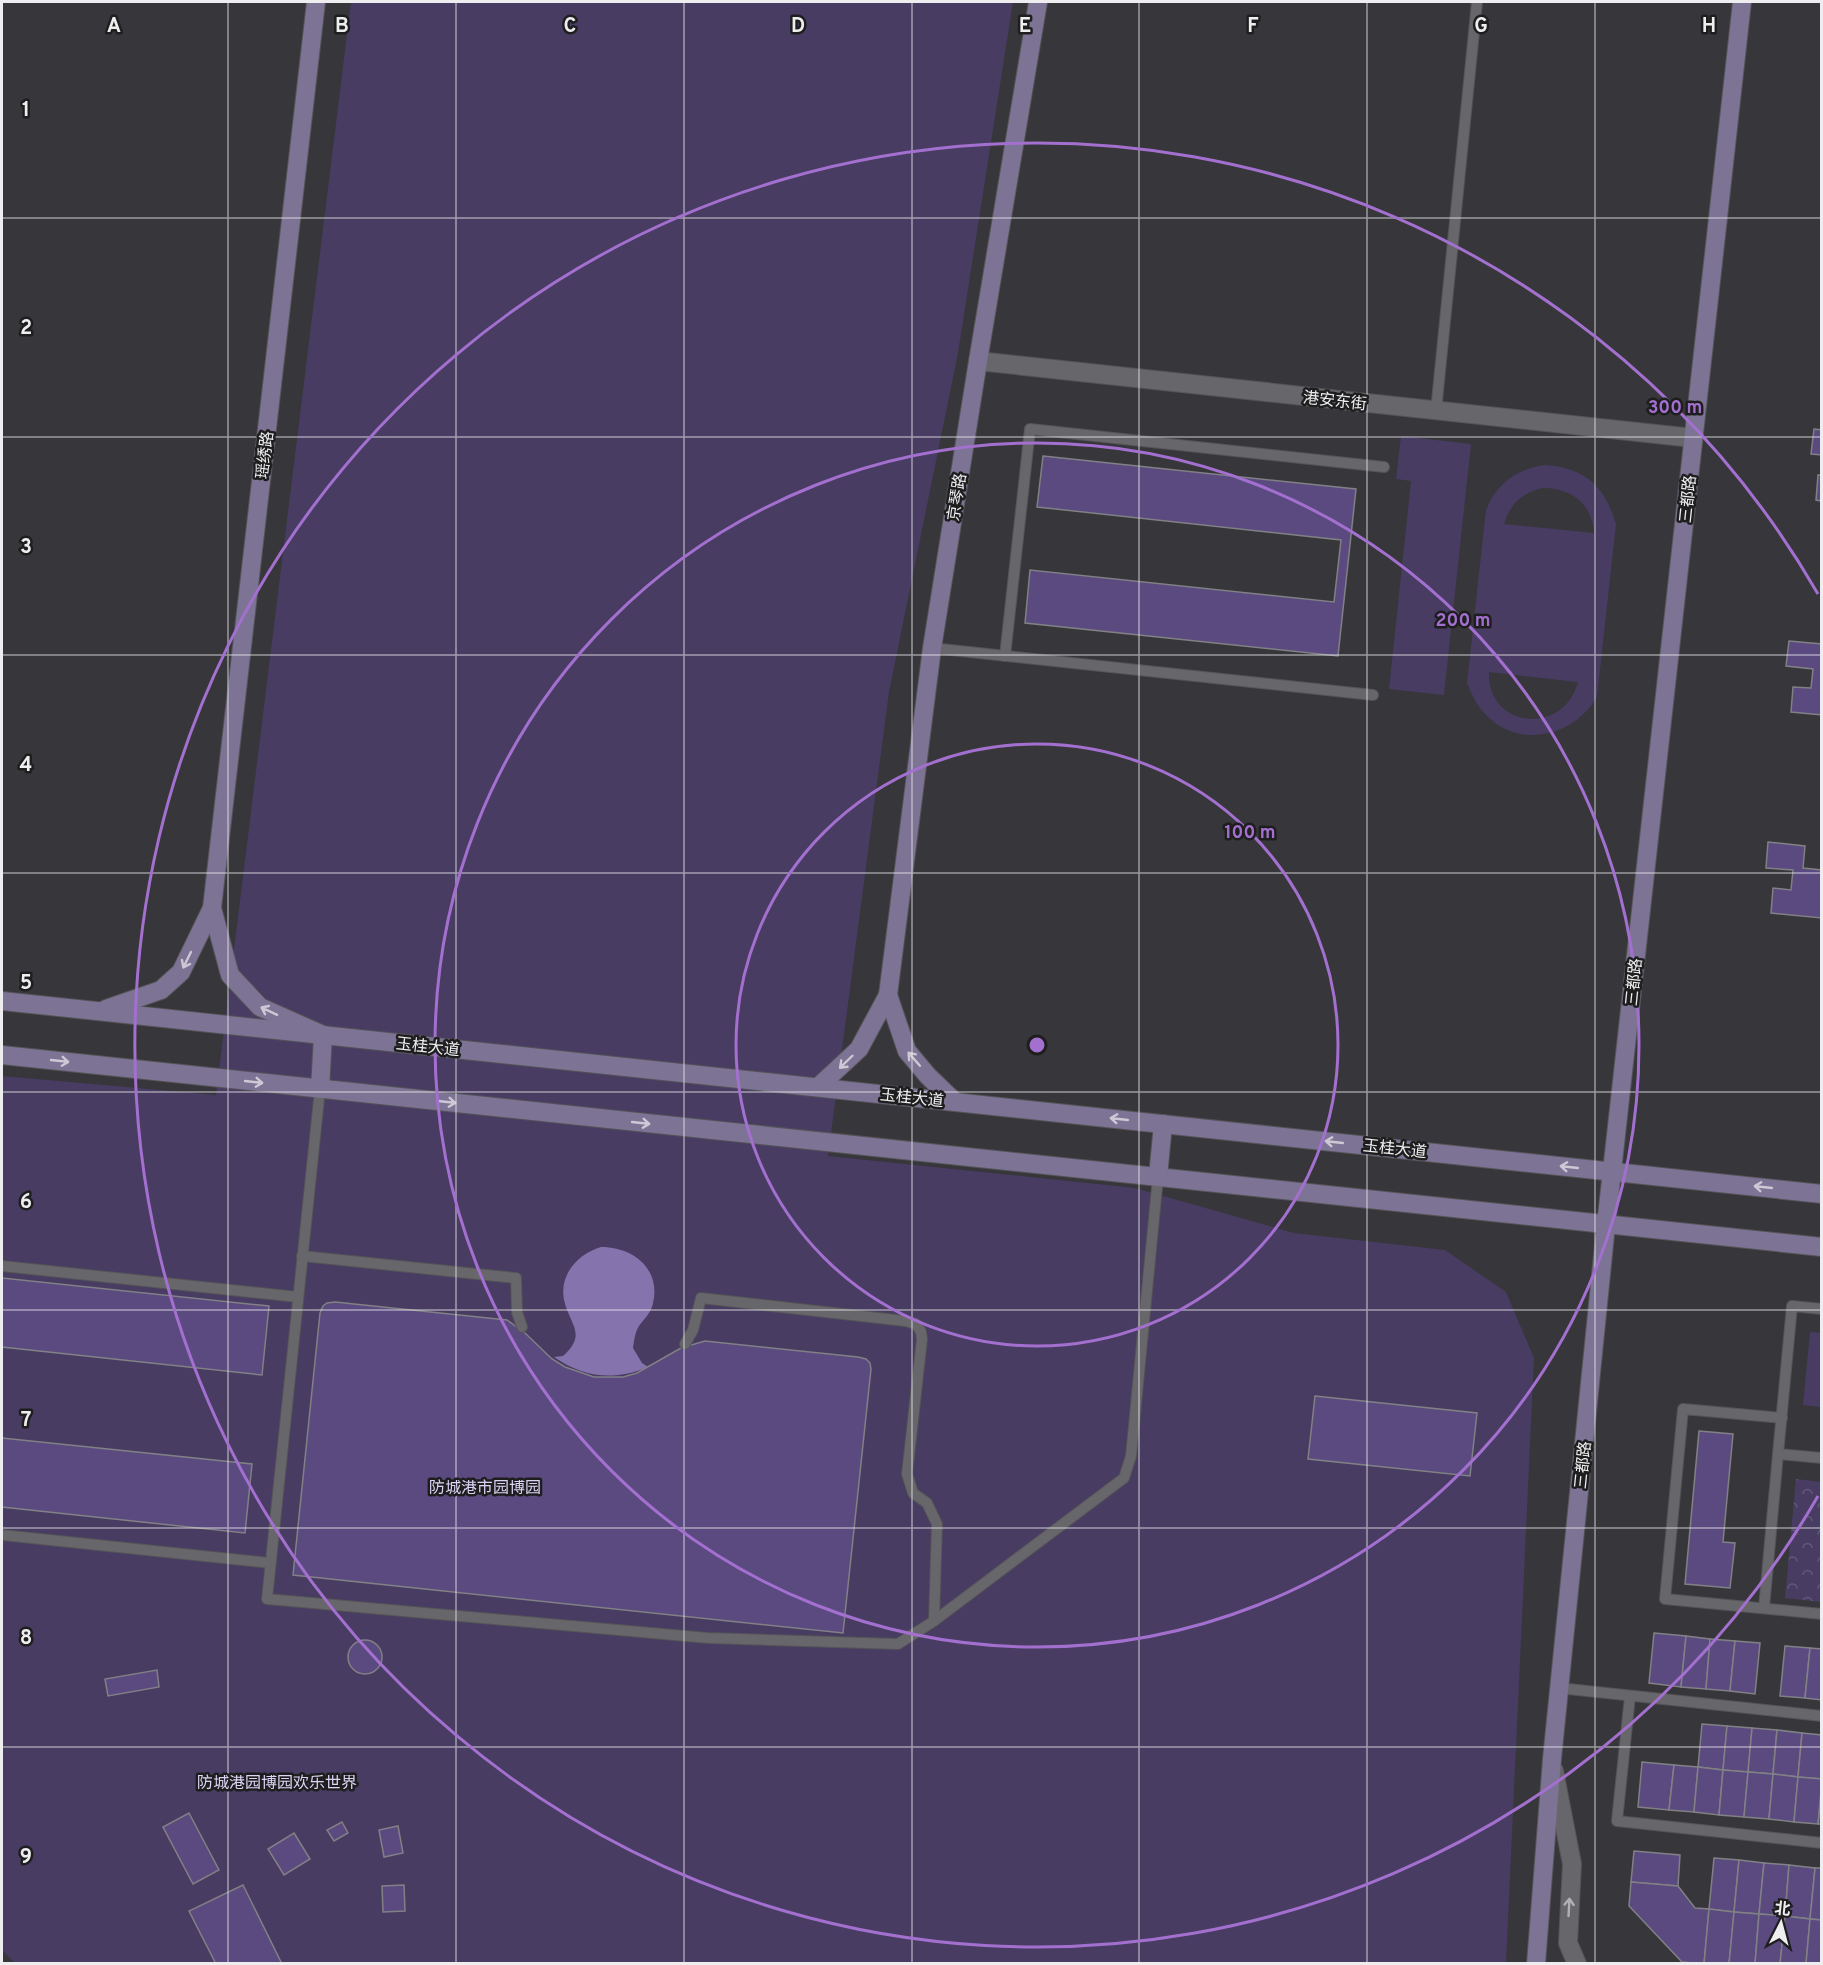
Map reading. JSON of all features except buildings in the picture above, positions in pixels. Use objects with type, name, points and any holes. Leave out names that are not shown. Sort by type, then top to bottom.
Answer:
[{"type":"main road","name":"瑶绣路","points":[[212,908],[316,2]]},
{"type":"main road","name":"京琴路","points":[[888,995],[932,648],[1038,2]]},
{"type":"main road","name":"三都路","points":[[1536,1964],[1552,1759],[1606,1225],[1742,2]]},
{"type":"main road","points":[[100,1011],[161,990],[181,972],[212,908]]},
{"type":"main road","points":[[212,908],[230,975],[260,1007],[323,1035],[320,1089]]},
{"type":"main road","points":[[818,1087],[859,1049],[888,995]]},
{"type":"main road","points":[[888,995],[907,1051],[928,1076],[954,1101]]},
{"type":"main road","name":"玉桂大道","points":[[2,1001],[1821,1194]]},
{"type":"main road","points":[[2,1055],[1821,1247]]},
{"type":"main road","points":[[1158,1178],[1163,1124]]},
{"type":"street","name":"港安东街","points":[[978,362],[1694,438]]},
{"type":"street","points":[[1552,1759],[1572,1864],[1568,1943],[1576,1964]]},
{"type":"lane","points":[[1436,411],[1477,2]]},
{"type":"lane","points":[[1005,656],[1030,429],[1384,467]]},
{"type":"lane","points":[[932,648],[1373,695]]},
{"type":"lane","points":[[320,1089],[267,1599],[708,1638],[898,1644],[934,1621],[1124,1478],[1131,1456],[1158,1178]]},
{"type":"lane","points":[[302,1256],[516,1278],[517,1312],[522,1327]]},
{"type":"lane","points":[[2,1266],[298,1297]]},
{"type":"lane","points":[[685,1344],[695,1322],[701,1298],[916,1324],[921,1332],[922,1340],[907,1474],[913,1493],[927,1503],[937,1524],[934,1621]]},
{"type":"lane","points":[[1764,1608],[1792,1306],[1821,1309]]},
{"type":"lane","points":[[1782,1418],[1683,1409],[1665,1599],[1821,1614]]},
{"type":"lane","points":[[1778,1454],[1821,1458]]},
{"type":"lane","points":[[2,1535],[270,1563]]},
{"type":"lane","points":[[1559,1688],[1821,1716]]},
{"type":"lane","points":[[1630,1696],[1617,1821],[1821,1843]]},
{"type":"green space","name":"防城港市园博园","points":[[351,2],[1013,2],[958,353],[889,692],[828,1156],[1135,1188],[1294,1233],[1445,1250],[1506,1292],[1534,1358],[1506,1963],[15,1963],[2,1950],[2,1076],[216,1095]]},
{"type":"green space","points":[[1401,436],[1471,444],[1444,695],[1389,689],[1411,481],[1396,479]]},
{"type":"green space","points":[[1544,465],[1571,470],[1591,481],[1606,499],[1616,524],[1597,697],[1575,721],[1561,729],[1546,734],[1530,735],[1500,726],[1486,715],[1475,700],[1467,683],[1486,510],[1502,485],[1516,474]],"holes":[[[1542,488],[1562,491],[1578,499],[1589,513],[1594,533],[1504,524],[1518,500]],[[1489,672],[1577,682],[1578,682],[1570,700],[1557,712],[1543,718],[1527,719],[1512,714],[1500,705],[1492,691]]]},
{"type":"green space","points":[[1810,1332],[1821,1333],[1821,1407],[1803,1405]]},
{"type":"green space","points":[[1796,1479],[1821,1482],[1821,1602],[1785,1598]]},
{"type":"shaded area","points":[[601,1247],[625,1251],[635,1256],[650,1272],[653,1282],[652,1307],[638,1328],[633,1348],[642,1363],[648,1367],[612,1376],[588,1373],[554,1357],[563,1356],[576,1335],[564,1300],[564,1282],[567,1274],[578,1260]]},
{"type":"park label","name":"防城港园博园欢乐世界","points":[[277,1782]]}]
